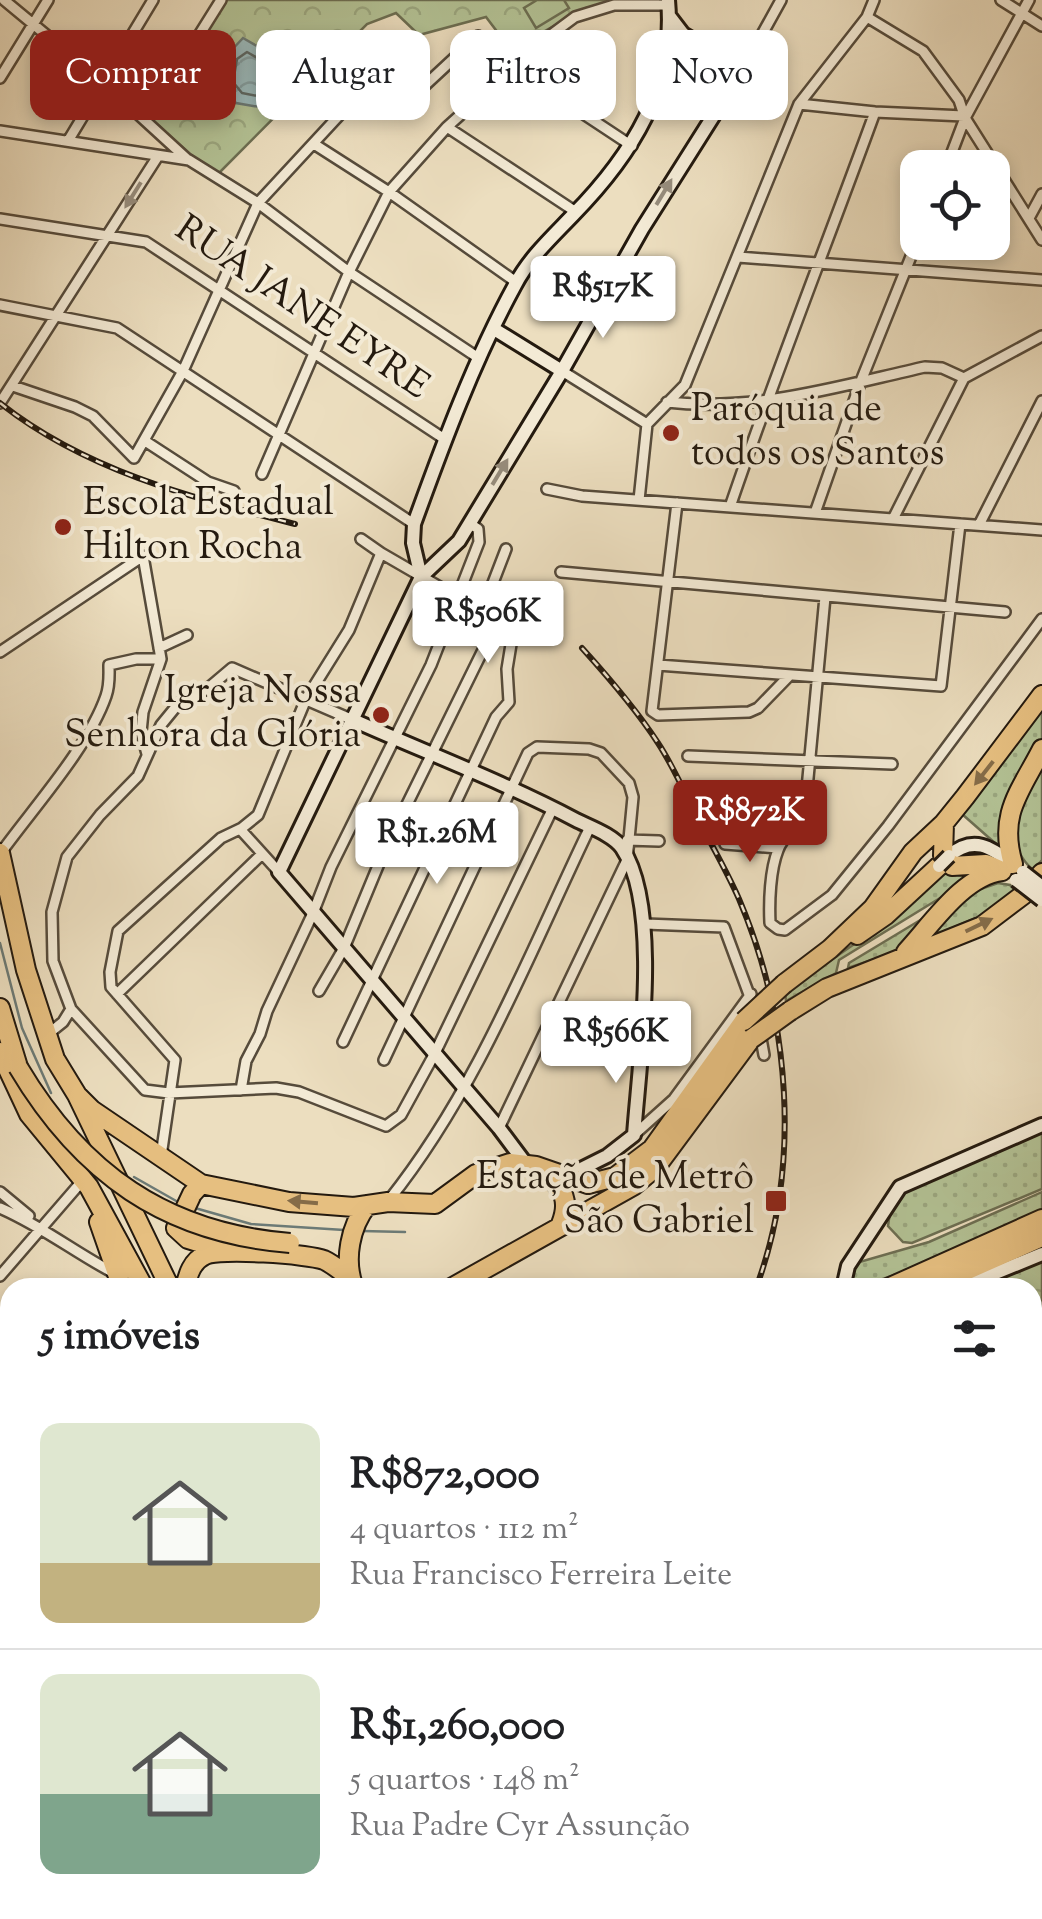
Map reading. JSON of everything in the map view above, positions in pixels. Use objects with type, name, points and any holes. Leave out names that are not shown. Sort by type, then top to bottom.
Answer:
[{"type":"highway","points":[[76,1095],[161,1159],[196,1191],[362,1213],[388,1202],[435,1204],[476,1174],[510,1163],[531,1165],[588,1184],[615,1176],[652,1148],[744,1025],[784,984],[873,908],[914,852],[944,823],[1042,694]]},
{"type":"highway","points":[[466,1278],[633,1186],[656,1167],[744,1025],[790,1010],[827,988],[982,926],[1023,895],[1019,872],[1006,841],[1006,825],[1042,749]]},
{"type":"highway","points":[[944,823],[942,856],[952,866],[986,864],[1019,872]]},
{"type":"highway","points":[[0,854],[26,970],[55,1059],[165,1278]]},
{"type":"highway","points":[[830,948],[886,915],[944,861]]},
{"type":"highway","points":[[902,956],[969,885],[989,873],[1019,872]]},
{"type":"highway","points":[[0,1008],[18,1067],[50,1118],[89,1160],[131,1194],[202,1227],[240,1238],[349,1252]]},
{"type":"highway","points":[[0,1052],[30,1114],[86,1184],[138,1278]]},
{"type":"highway","points":[[531,1165],[560,1190],[568,1221]]},
{"type":"highway","points":[[86,1184],[118,1278]]},
{"type":"highway","points":[[196,1191],[176,1228],[182,1236],[224,1250]]},
{"type":"highway","points":[[352,1278],[349,1252],[362,1213]]},
{"type":"highway","points":[[910,1278],[1042,1218]]},
{"type":"highway","points":[[950,1278],[1042,1237]]},
{"type":"highway","points":[[189,1278],[194,1263],[208,1253],[224,1250],[304,1255],[323,1260],[346,1278]]},
{"type":"street","points":[[4,0],[39,30]]},
{"type":"street","points":[[0,78],[48,0]]},
{"type":"street","points":[[135,30],[153,0]]},
{"type":"street","points":[[202,30],[221,0]]},
{"type":"street","points":[[764,30],[781,0]]},
{"type":"street","points":[[639,500],[647,424],[686,385],[799,104],[867,17],[874,0]]},
{"type":"street","points":[[1001,0],[1042,26]]},
{"type":"street","points":[[953,150],[965,117],[1029,0]]},
{"type":"street","points":[[558,30],[575,17],[614,5],[669,7]]},
{"type":"street","points":[[867,17],[923,51],[959,100],[965,117],[1042,240]]},
{"type":"street","points":[[430,81],[450,62]]},
{"type":"street","points":[[799,104],[965,117]]},
{"type":"street","points":[[730,507],[875,112]]},
{"type":"street","points":[[68,141],[80,120]]},
{"type":"street","points":[[146,120],[189,160],[480,360]]},
{"type":"street","points":[[12,386],[93,416],[134,458],[182,372],[258,204],[336,120]]},
{"type":"street","points":[[262,474],[348,272],[389,192],[456,120]]},
{"type":"street","points":[[593,120],[632,146]]},
{"type":"street","points":[[421,577],[415,555],[414,524],[446,440],[516,282],[632,146],[643,120]]},
{"type":"street","points":[[280,872],[421,577],[458,541],[469,524],[710,120]]},
{"type":"street","points":[[447,128],[576,212]]},
{"type":"street","points":[[0,131],[189,160]]},
{"type":"street","points":[[314,144],[516,282]]},
{"type":"street","points":[[0,403],[158,156]]},
{"type":"street","points":[[1028,218],[1042,194]]},
{"type":"street","name":"RUA JANE EYRE","points":[[0,218],[146,242],[446,440]]},
{"type":"street","points":[[738,256],[1042,280]]},
{"type":"street","points":[[816,513],[861,381],[910,260]]},
{"type":"street","points":[[0,306],[117,328],[414,524]]},
{"type":"street","points":[[494,329],[647,424]]},
{"type":"street","points":[[894,519],[964,378],[1042,336]]},
{"type":"street","points":[[667,402],[699,406],[765,403],[925,367],[942,368],[964,378]]},
{"type":"street","points":[[979,525],[1042,401]]},
{"type":"street","points":[[144,442],[208,482],[234,491]]},
{"type":"street","points":[[547,489],[582,496],[1042,530]]},
{"type":"street","points":[[677,503],[654,714],[754,711],[789,676]]},
{"type":"street","points":[[241,1090],[246,1061],[314,913],[331,866],[430,665],[480,538],[478,530],[469,524]]},
{"type":"street","points":[[658,665],[936,688],[943,682],[960,524]]},
{"type":"street","points":[[360,539],[457,597]]},
{"type":"street","points":[[318,991],[344,948],[385,849],[484,646],[486,601],[506,549]]},
{"type":"street","points":[[161,1159],[175,1060],[114,991],[110,972],[118,931],[209,848],[258,816],[306,700],[349,630],[381,553]]},
{"type":"street","points":[[415,555],[436,563]]},
{"type":"street","points":[[0,652],[143,556],[160,654],[143,712],[141,732],[148,754]]},
{"type":"street","points":[[561,572],[1005,612]]},
{"type":"street","points":[[825,597],[802,820],[778,848],[770,923],[778,930],[785,930],[832,895],[1042,619]]},
{"type":"street","points":[[343,1042],[496,717],[509,702],[508,669],[514,626]]},
{"type":"street","points":[[0,854],[72,757],[94,719],[106,698],[109,665],[160,654],[188,635]]},
{"type":"street","points":[[553,808],[435,1054],[400,1115],[386,1126],[299,1092],[276,1088],[169,1093],[145,1090],[71,1008],[53,960],[50,933],[67,857],[138,776],[161,725],[179,702],[206,690],[232,668],[553,808],[615,842],[627,860]]},
{"type":"street","points":[[384,1060],[528,754],[537,747],[589,749],[600,753],[629,783],[633,797],[627,860],[646,924],[634,1135]]},
{"type":"street","points":[[688,756],[892,764]]},
{"type":"street","points":[[388,1202],[465,1088],[590,827]]},
{"type":"street","points":[[240,830],[531,1165]]},
{"type":"street","points":[[627,840],[659,842]]},
{"type":"street","points":[[944,861],[968,843],[979,844],[992,848],[1042,887]]},
{"type":"street","points":[[726,844],[778,848]]},
{"type":"street","points":[[114,991],[262,854]]},
{"type":"street","points":[[499,1128],[627,860]]},
{"type":"street","points":[[1019,872],[1042,900]]},
{"type":"street","points":[[646,924],[724,927],[751,994],[764,1055]]},
{"type":"street","points":[[561,1175],[607,1156],[674,1099],[744,1025],[751,994]]},
{"type":"street","points":[[50,1040],[71,1008]]},
{"type":"street","points":[[845,1278],[848,1266],[900,1187],[1042,1125]]},
{"type":"street","points":[[588,1184],[607,1156]]},
{"type":"street","points":[[0,1276],[41,1226],[86,1184]]},
{"type":"street","points":[[0,1192],[115,1278]]},
{"type":"street","points":[[0,1208],[41,1226]]},
{"type":"street","points":[[983,1278],[1042,1254]]},
{"type":"green space","points":[[224,0],[626,0],[586,8],[547,30],[496,30],[486,17],[430,32],[414,30],[396,13],[361,30],[256,30],[256,120],[272,120],[218,174],[152,120],[236,120],[236,30],[205,30]]},
{"type":"green space","points":[[537,0],[564,0],[569,8],[536,28],[524,8]]},
{"type":"green space","points":[[1042,707],[1042,741],[1004,851],[962,814]]},
{"type":"green space","points":[[1042,759],[1042,860],[1033,870],[1016,844],[1015,830],[1022,801]]},
{"type":"green space","points":[[944,865],[989,868],[839,960],[836,973],[786,1001],[785,992],[886,922]]},
{"type":"green space","points":[[998,883],[1010,885],[1016,891],[990,912],[917,943],[969,893]]},
{"type":"green space","points":[[947,904],[902,950],[848,968],[849,963]]},
{"type":"green space","points":[[1042,1130],[1042,1189],[912,1243],[903,1242],[888,1226],[895,1203],[912,1186]]},
{"type":"green space","points":[[1042,1192],[1042,1213],[954,1254],[886,1278],[850,1278],[856,1263],[929,1242]]},
{"type":"green space","points":[[1042,1259],[1042,1278],[999,1278]]},
{"type":"water","points":[[243,38],[256,46],[256,106],[236,103],[236,45]]},
{"type":"waterway","points":[[0,943],[22,1028],[51,1093]]},
{"type":"waterway","points":[[134,1177],[178,1202]]},
{"type":"waterway","points":[[195,1208],[251,1224],[344,1230]]},
{"type":"waterway","points":[[362,1231],[405,1232]]},
{"type":"railway","points":[[0,403],[33,427],[103,464],[178,492],[295,524]]},
{"type":"railway","points":[[582,648],[632,706],[670,763],[739,899],[770,993],[784,1092],[784,1143],[771,1241],[759,1278]]},
{"type":"place","name":"Paróquia de todos os Santos","points":[[671,433]]},
{"type":"place","name":"Escola Estadual Hilton Rocha","points":[[63,527]]},
{"type":"place","name":"Igreja Nossa Senhora da Glória","points":[[381,715]]},
{"type":"place","name":"Estação de Metrô São Gabriel","points":[[776,1201]]}]
